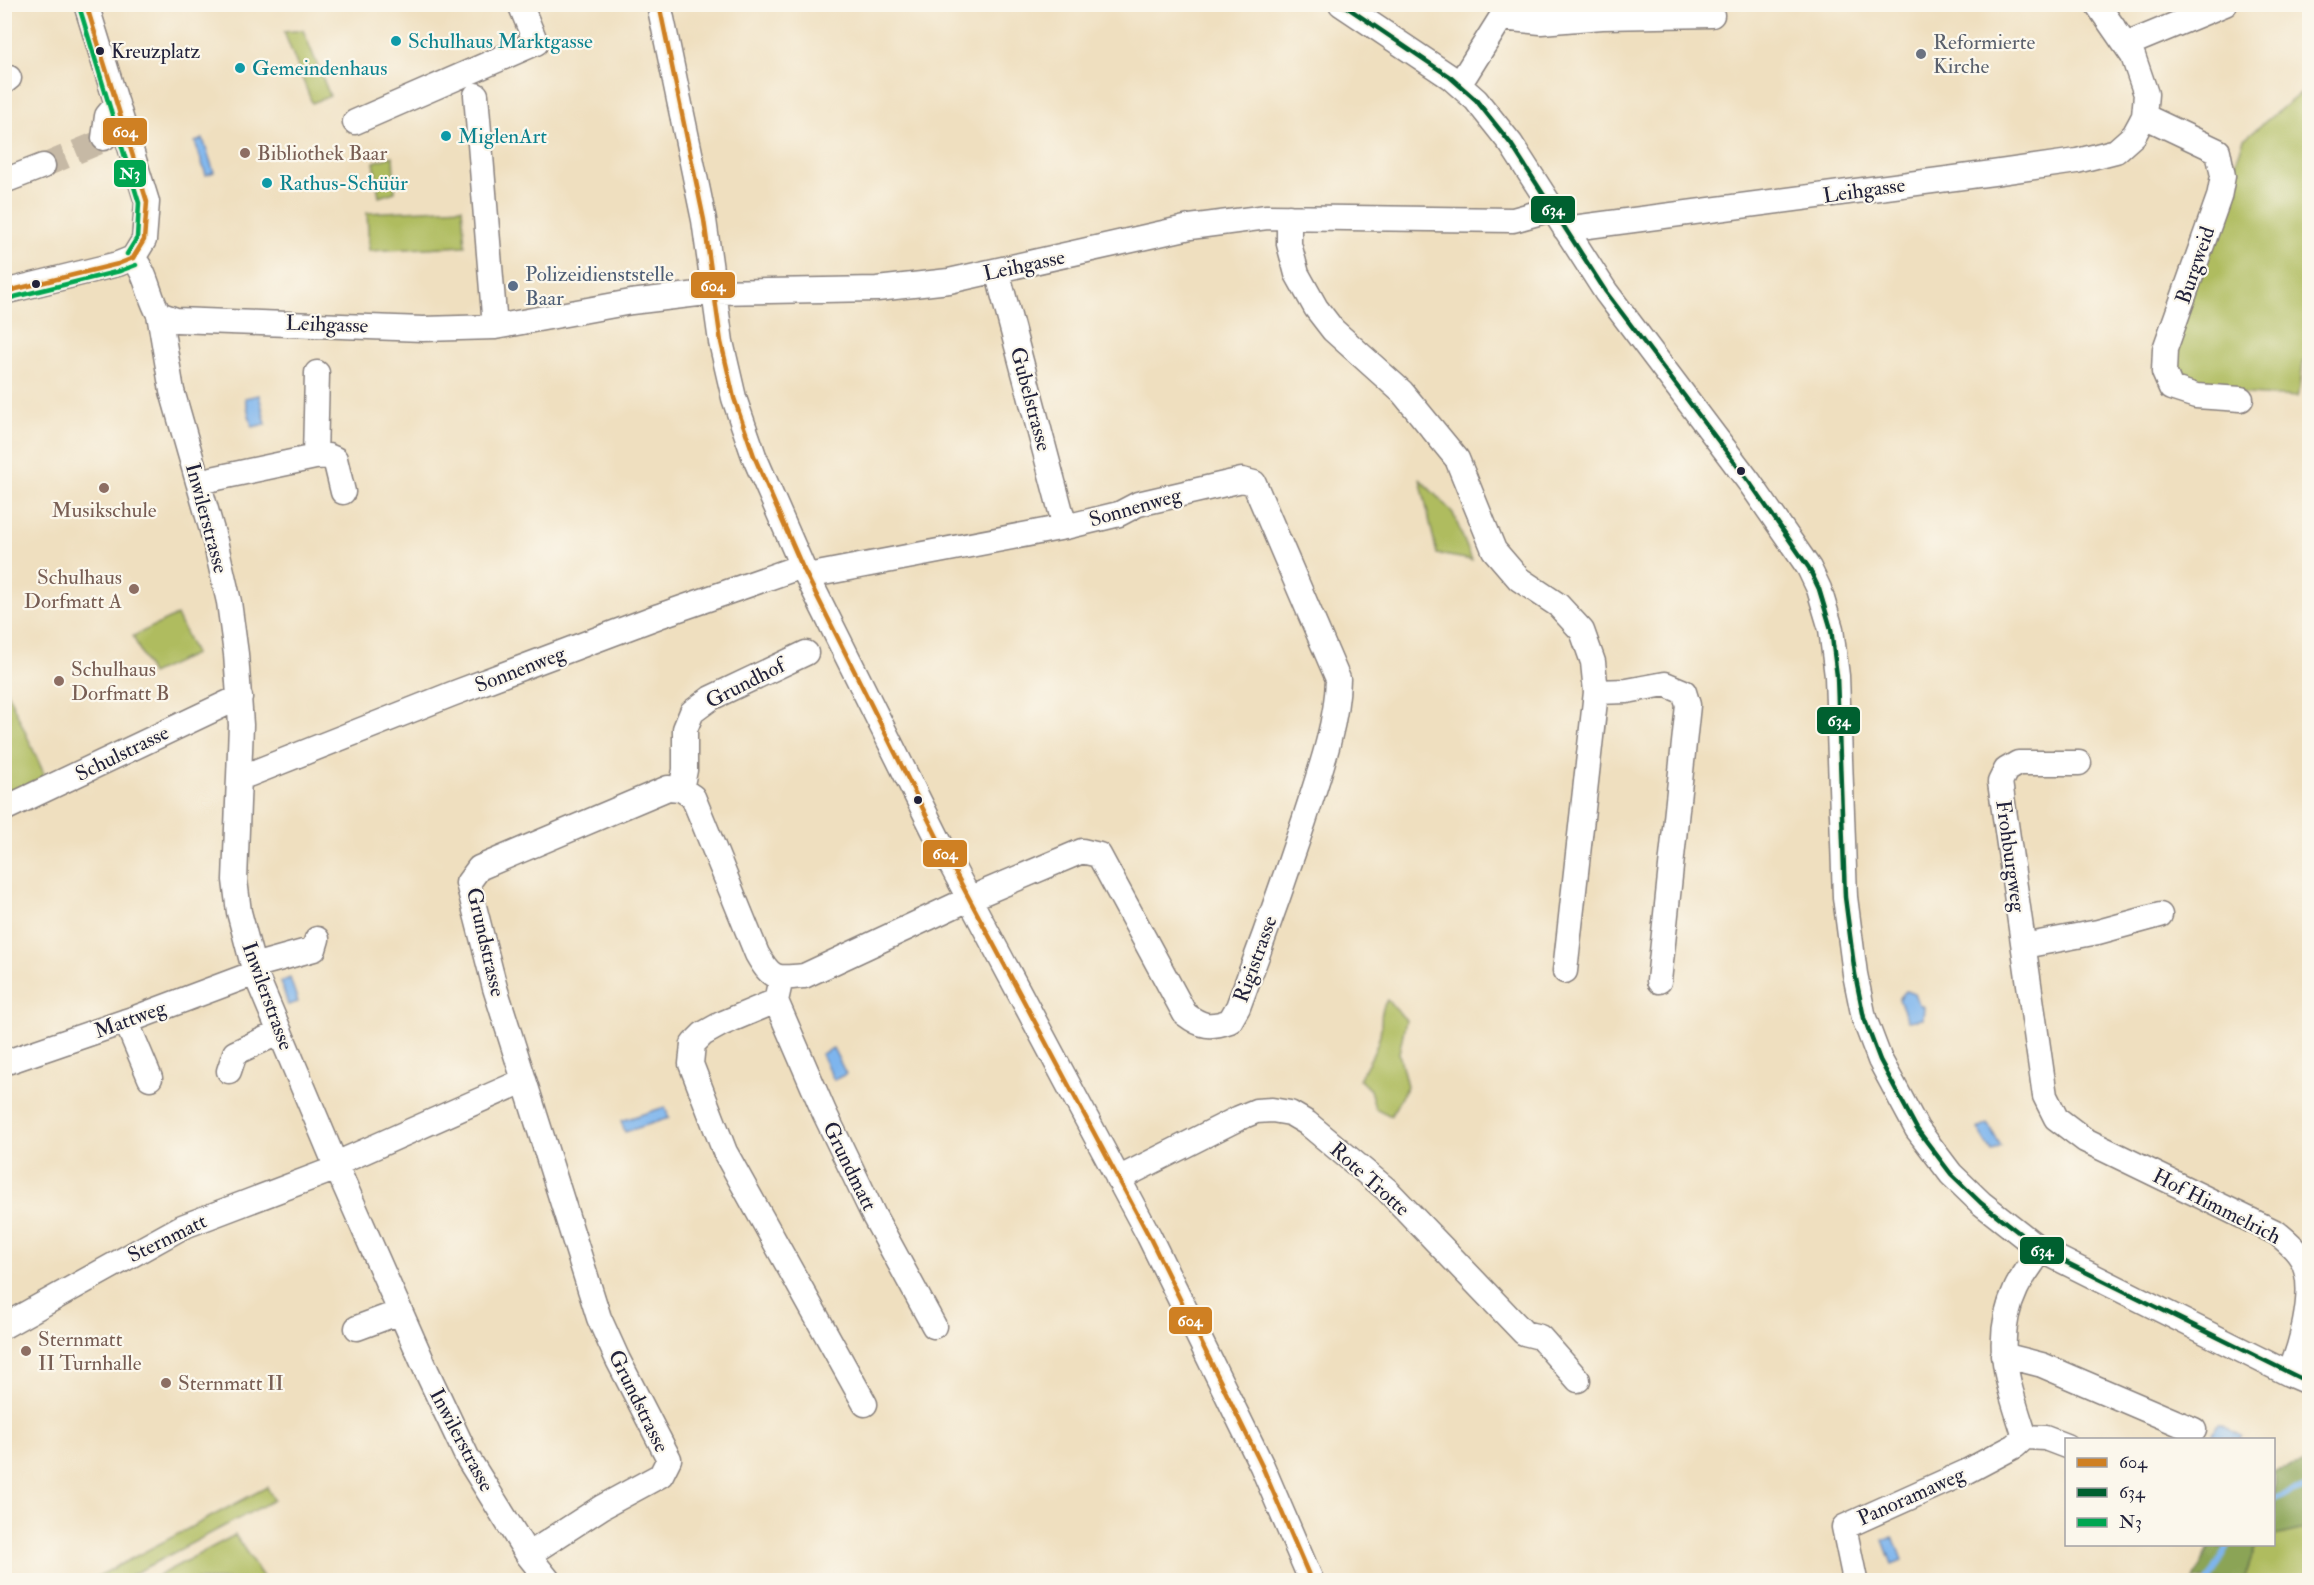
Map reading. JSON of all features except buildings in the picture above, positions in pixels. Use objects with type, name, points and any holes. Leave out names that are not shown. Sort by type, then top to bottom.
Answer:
[{"type":"street","points":[[4,292],[118,264],[133,258],[144,240],[147,202],[86,4]]},
{"type":"street","points":[[355,122],[536,43],[520,4]]},
{"type":"street","points":[[659,4],[704,220],[721,342],[734,398],[754,456],[804,571],[947,857],[971,898],[1149,1236],[1262,1466],[1311,1581]]},
{"type":"street","points":[[1341,4],[1459,85],[1476,100],[1511,144],[1606,292],[1750,483],[1809,568],[1819,589],[1831,629],[1837,676],[1845,897],[1855,974],[1864,1018],[1880,1060],[1917,1129],[1951,1174],[1981,1203],[2041,1250],[2299,1378]]},
{"type":"street","points":[[2097,4],[2138,66],[2146,94],[2144,116]]},
{"type":"street","points":[[2126,45],[2225,4]]},
{"type":"street","points":[[1459,85],[1501,18],[1541,22],[1602,17],[1712,15]]},
{"type":"street","points":[[476,95],[495,327]]},
{"type":"street","points":[[104,138],[107,116],[117,104]]},
{"type":"street","name":"Leihgasse","points":[[1565,229],[1868,190],[2094,157],[2115,151],[2125,144],[2134,135],[2144,116]]},
{"type":"street","name":"Burgweid","points":[[2144,116],[2218,151],[2223,176],[2192,275],[2165,349],[2164,372],[2171,388],[2196,396],[2241,399]]},
{"type":"street","points":[[4,181],[43,166]]},
{"type":"street","name":"Leihgasse","points":[[159,314],[176,320],[423,328],[495,327],[632,302],[715,292],[878,289],[949,281],[1190,227],[1267,217],[1513,220],[1552,209]]},
{"type":"street","points":[[1289,217],[1289,244],[1297,274],[1316,308],[1334,330],[1402,392],[1457,459],[1494,549],[1519,579],[1558,605],[1582,630],[1593,662],[1596,692],[1565,971]]},
{"type":"street","name":"Inwilerstrasse","points":[[133,258],[145,276],[159,314],[172,391],[192,480],[215,541],[229,602],[240,697],[236,880],[239,912],[254,969],[336,1166],[467,1457],[536,1572]]},
{"type":"street","name":"Gubelstrasse","points":[[997,271],[1065,526]]},
{"type":"street","points":[[315,457],[316,373]]},
{"type":"street","points":[[192,480],[328,456],[335,459],[343,492]]},
{"type":"street","name":"Sonnenweg","points":[[240,778],[659,616],[804,571],[1065,526],[1119,514],[1138,504],[1242,480],[1254,483],[1338,679]]},
{"type":"street","name":"Grundhof","points":[[681,789],[685,771],[685,729],[692,712],[711,698],[806,652]]},
{"type":"street","name":"Rigistrasse","points":[[971,898],[1082,851],[1099,855],[1185,1014],[1198,1024],[1216,1026],[1230,1022],[1238,1007],[1280,893],[1320,774],[1338,696],[1338,679]]},
{"type":"street","points":[[1596,692],[1627,691],[1665,684],[1684,692],[1688,705],[1659,981]]},
{"type":"street","name":"Schulstrasse","points":[[4,809],[240,697]]},
{"type":"street","name":"Frohburgweg","points":[[2079,763],[2018,763],[2006,770],[2000,782],[2045,1096],[2056,1118],[2085,1140]]},
{"type":"street","name":"Grundstrasse","points":[[536,1572],[602,1507],[661,1475],[669,1459],[599,1318],[523,1081],[495,988],[468,883],[479,868],[668,788],[681,789]]},
{"type":"street","points":[[681,789],[693,797],[757,954],[767,971],[781,978],[804,976],[971,898]]},
{"type":"street","points":[[2024,946],[2098,932],[2160,915]]},
{"type":"street","name":"Mattweg","points":[[4,1063],[126,1022],[254,969],[314,949],[316,939]]},
{"type":"street","points":[[781,978],[776,1001],[703,1034],[693,1044],[691,1064],[725,1152],[865,1404]]},
{"type":"street","name":"Grundmatt","points":[[776,1001],[829,1122],[874,1216],[934,1326]]},
{"type":"street","points":[[126,1022],[150,1078]]},
{"type":"street","points":[[229,1071],[235,1053],[280,1032]]},
{"type":"street","points":[[336,1166],[523,1081]]},
{"type":"street","name":"Rote Trotte","points":[[1118,1179],[1256,1111],[1272,1110],[1290,1113],[1307,1123],[1387,1190],[1524,1333],[1540,1337],[1578,1380]]},
{"type":"street","name":"Hof Himmelrich","points":[[2085,1140],[2277,1233],[2296,1250],[2306,1269],[2308,1296],[2299,1351],[2299,1378]]},
{"type":"street","name":"Sternmatt","points":[[4,1326],[182,1227],[336,1166]]},
{"type":"street","points":[[2041,1250],[2016,1289],[2006,1318],[2003,1355],[2005,1372],[2025,1437],[2045,1438],[2065,1445]]},
{"type":"street","points":[[357,1328],[400,1312]]},
{"type":"street","points":[[2003,1355],[2042,1365],[2194,1430]]},
{"type":"street","name":"Panoramaweg","points":[[1855,1581],[1844,1527],[1966,1472],[2015,1446],[2025,1437]]},
{"type":"green space","points":[[303,30],[330,96],[312,103],[284,32]]},
{"type":"green space","points":[[2309,86],[2310,361],[2303,361],[2297,397],[2214,392],[2176,377],[2171,347],[2244,139]]},
{"type":"green space","points":[[393,156],[395,192],[379,197],[374,162]]},
{"type":"green space","points":[[462,208],[465,246],[369,251],[367,213]]},
{"type":"green space","points":[[1420,479],[1453,513],[1472,560],[1437,554]]},
{"type":"green space","points":[[177,615],[195,654],[151,674],[133,636]]},
{"type":"green space","points":[[4,685],[45,776],[5,796],[4,796]]},
{"type":"green space","points":[[1387,1000],[1406,1020],[1399,1053],[1407,1086],[1391,1116],[1375,1108],[1370,1090],[1359,1079],[1377,1046],[1382,1013]]},
{"type":"green space","points":[[2309,1463],[2309,1528],[2275,1536],[2275,1471]]},
{"type":"green space","points":[[267,1487],[274,1500],[122,1580],[91,1580]]},
{"type":"green space","points":[[2309,1528],[2309,1580],[2244,1580],[2256,1546],[2275,1546],[2275,1536]]},
{"type":"green space","points":[[235,1535],[265,1580],[150,1580]]},
{"type":"green space","points":[[2210,1546],[2256,1546],[2244,1580],[2194,1580]]},
{"type":"water","points":[[203,139],[214,172],[206,175],[195,142]]},
{"type":"water","points":[[259,395],[266,424],[252,427],[245,398]]},
{"type":"water","points":[[290,978],[298,1002],[288,1005],[281,982]]},
{"type":"water","points":[[1906,991],[1914,994],[1919,1004],[1924,1007],[1923,1019],[1908,1021],[1899,999]]},
{"type":"water","points":[[833,1048],[846,1074],[834,1080],[821,1054]]},
{"type":"water","points":[[665,1107],[669,1118],[625,1132],[621,1121]]},
{"type":"water","points":[[1988,1124],[2001,1147],[1992,1152],[1978,1129]]},
{"type":"water","points":[[2218,1424],[2243,1436],[2242,1438],[2217,1438],[2212,1436]]},
{"type":"water","points":[[1893,1536],[1902,1560],[1892,1564],[1883,1540]]},
{"type":"waterway","points":[[2275,1499],[2310,1485]]},
{"type":"waterway","points":[[2209,1580],[2228,1546]]},
{"type":"tunnel","points":[[43,166],[100,142],[104,138]]},
{"type":"transit line","name":"604","points":[[86,4],[147,202],[144,240],[133,258]]},
{"type":"transit line","name":"604","points":[[659,4],[704,220],[721,342],[734,398],[754,456],[802,566],[947,857],[1149,1236],[1262,1466],[1311,1580]]},
{"type":"transit line","name":"634","points":[[1342,4],[1450,77],[1476,100],[1511,144],[1606,292],[1750,483],[1809,568],[1819,589],[1831,629],[1837,676],[1845,897],[1855,974],[1864,1018],[1880,1060],[1917,1129],[1951,1174],[1981,1203],[2041,1250],[2310,1383]]},
{"type":"transit line","name":"N3","points":[[79,6],[139,203],[137,238],[127,254]]},
{"type":"transit line","name":"604","points":[[4,292],[118,264],[133,258]]},
{"type":"transit line","name":"N3","points":[[6,299],[136,265]]},
{"type":"place","name":"Schulhaus Marktgasse","points":[[396,41]]},
{"type":"place","name":"Kreuzplatz","points":[[100,51]]},
{"type":"place","name":"Reformierte Kirche","points":[[1921,54]]},
{"type":"place","name":"Gemeindenhaus","points":[[240,68]]},
{"type":"place","name":"MiglenArt","points":[[446,136]]},
{"type":"place","name":"Bibliothek Baar","points":[[245,153]]},
{"type":"place","name":"Rathus-Schüür","points":[[267,183]]},
{"type":"place","name":"Polizeidienststelle Baar","points":[[513,286]]},
{"type":"place","name":"Musikschule","points":[[104,488]]},
{"type":"place","name":"Schulhaus Dorfmatt A","points":[[134,589]]},
{"type":"place","name":"Schulhaus Dorfmatt B","points":[[59,681]]},
{"type":"place","name":"Sternmatt II Turnhalle","points":[[26,1351]]},
{"type":"place","name":"Sternmatt II","points":[[166,1383]]}]
